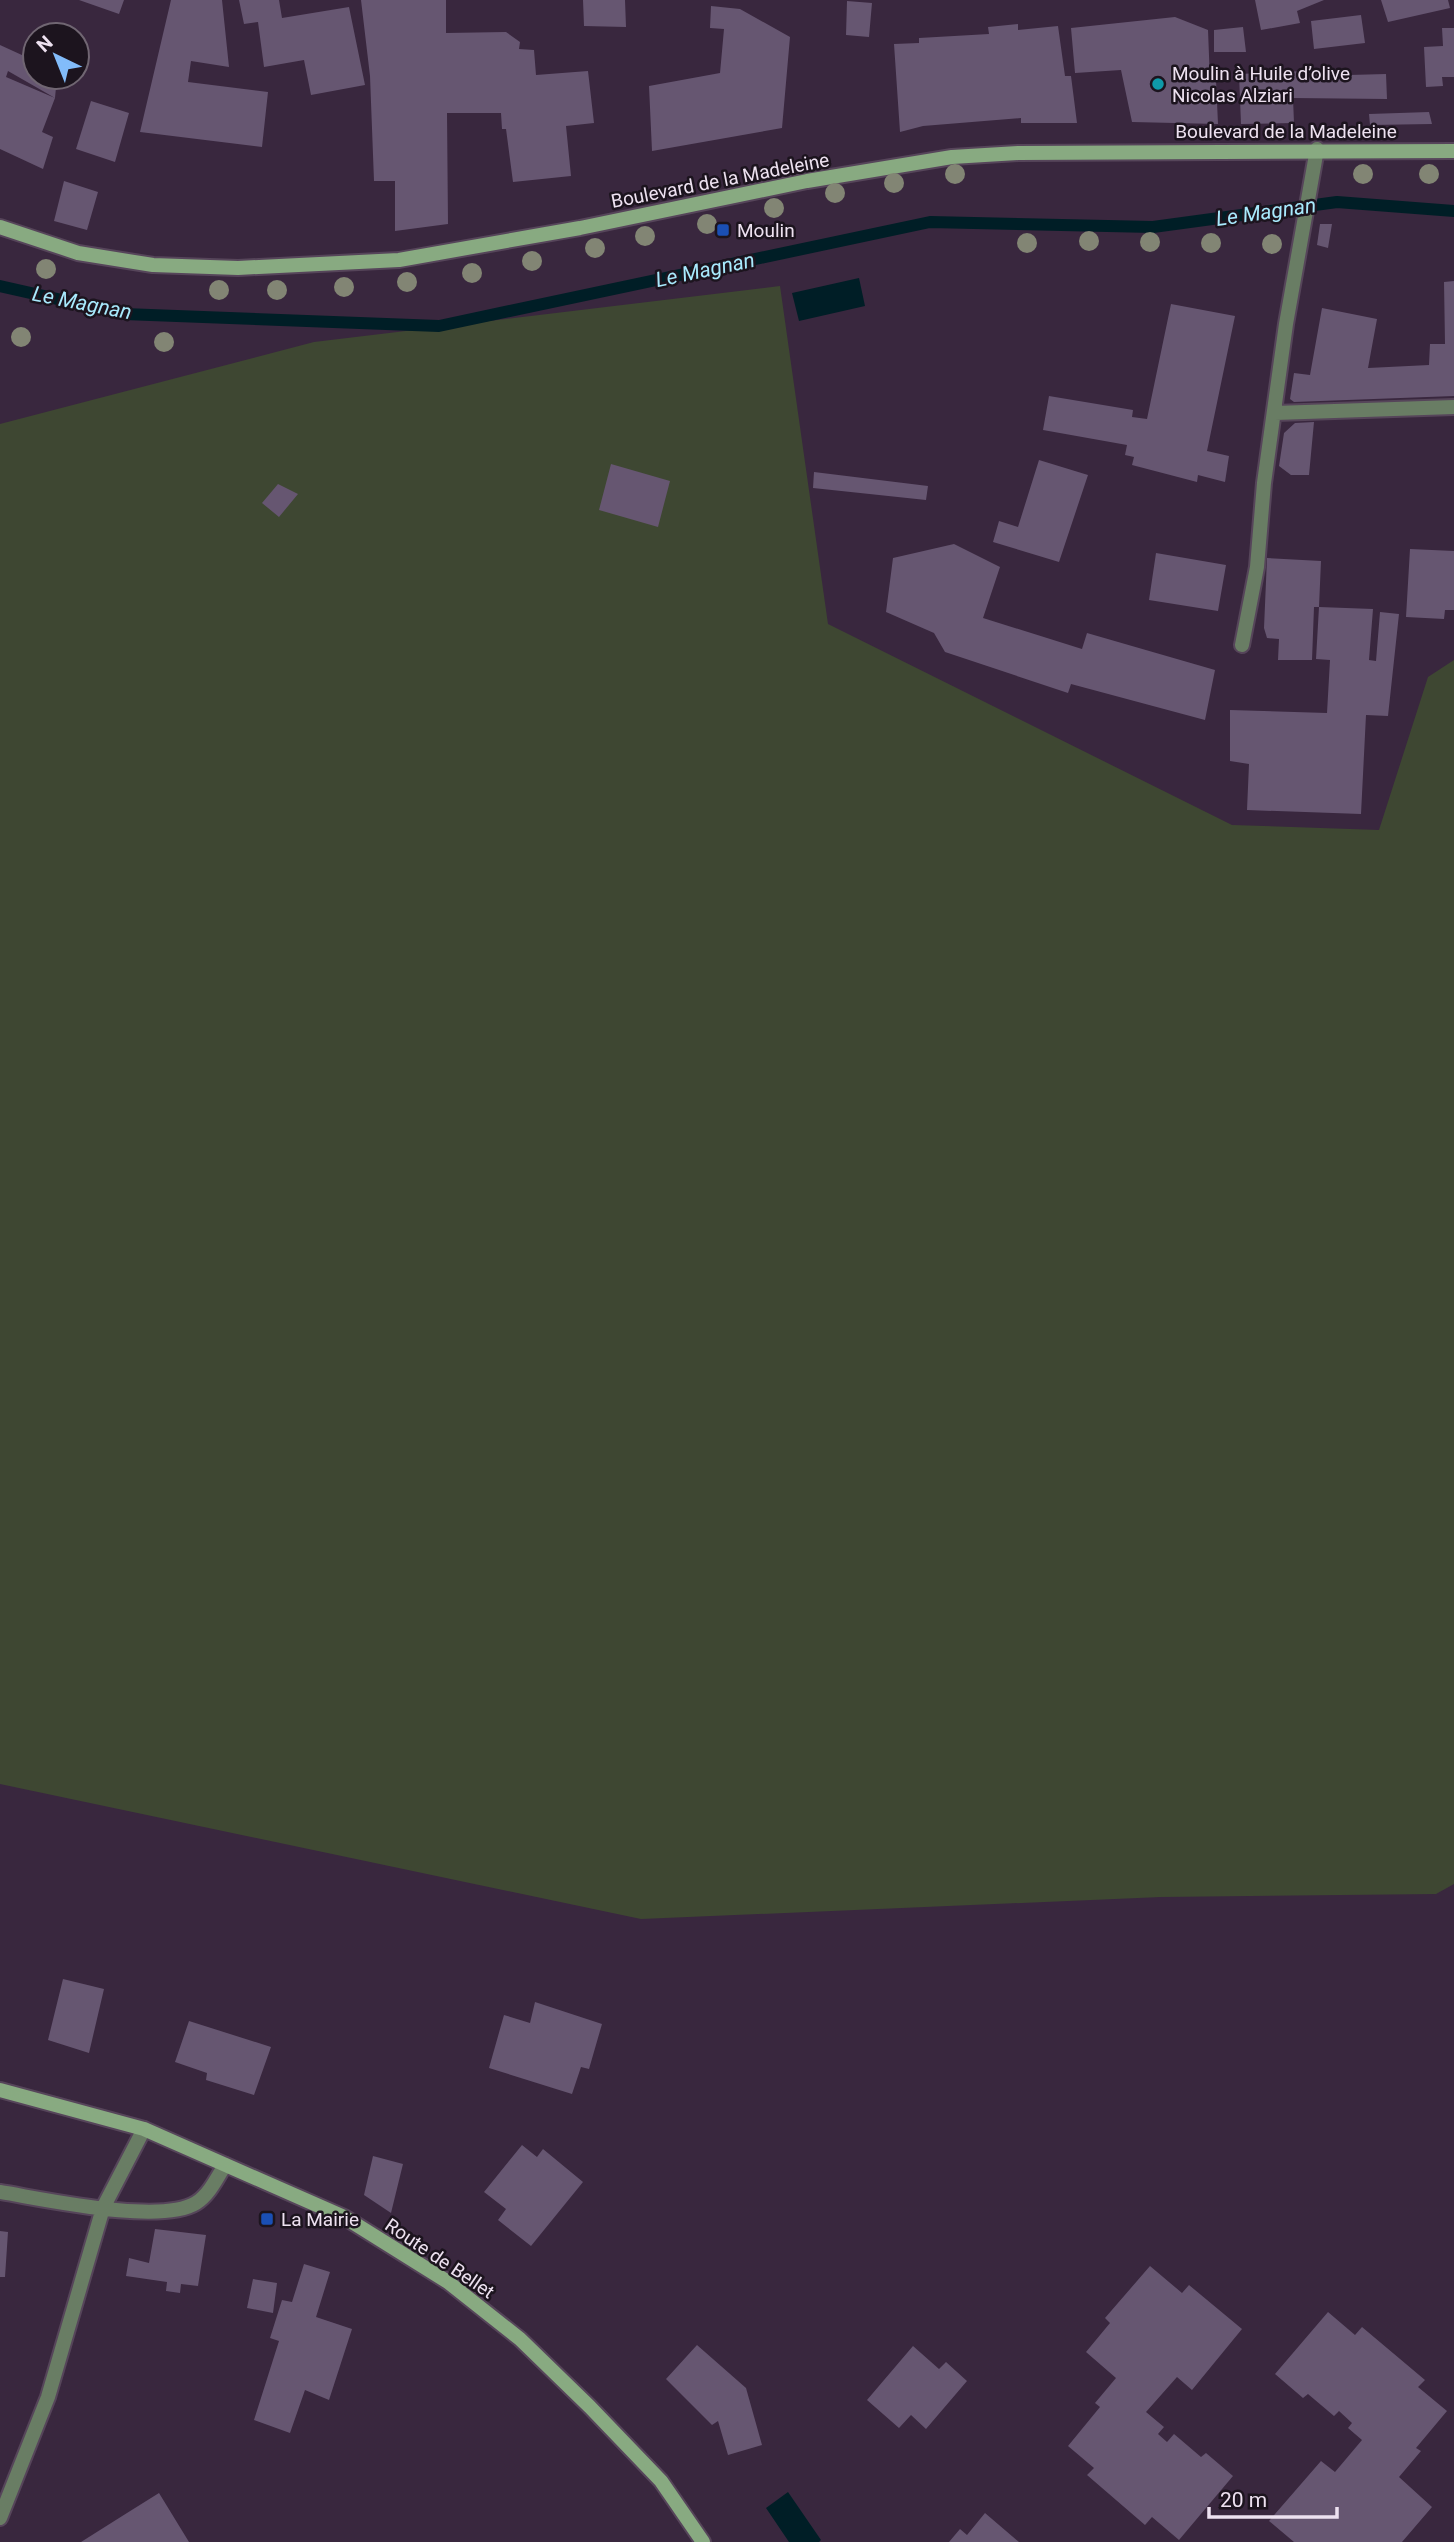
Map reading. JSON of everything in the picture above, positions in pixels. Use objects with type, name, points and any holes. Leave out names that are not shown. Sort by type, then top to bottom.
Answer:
[{"type":"street","name":"Boulevard de la Madeleine","points":[[0,227],[78,253],[153,265],[238,268],[399,260],[580,228],[807,181],[952,157],[1018,153],[1317,149],[1454,151]]},
{"type":"street","points":[[1242,645],[1257,568],[1275,414],[1317,149]]},
{"type":"street","points":[[1275,414],[1454,407]]},
{"type":"street","name":"Route de Bellet","points":[[0,2090],[144,2129],[344,2217],[448,2281],[520,2339],[590,2407],[661,2482],[703,2542]]},
{"type":"street","points":[[0,2518],[48,2397],[103,2208],[144,2129]]},
{"type":"street","points":[[0,2192],[103,2208],[180,2210],[198,2202],[225,2165]]},
{"type":"green space","points":[[780,286],[828,624],[1232,825],[1379,830],[1428,677],[1454,660],[1454,1884],[1436,1894],[1161,1897],[641,1919],[0,1784],[0,424],[314,342]]},
{"type":"water","points":[[859,278],[865,306],[799,321],[792,293]]},
{"type":"water","points":[[788,2492],[821,2540],[819,2542],[789,2542],[766,2508]]},
{"type":"building","points":[[79,0],[124,0],[119,14]]},
{"type":"building","points":[[171,0],[222,0],[229,67],[191,61],[188,82],[268,92],[262,147],[140,132]]},
{"type":"building","points":[[239,0],[279,0],[282,18],[349,7],[365,85],[311,95],[304,60],[264,67],[258,22],[244,24]]},
{"type":"building","points":[[361,0],[446,0],[446,33],[506,32],[520,42],[519,49],[534,50],[536,75],[588,71],[594,123],[566,126],[571,176],[513,182],[506,129],[502,129],[501,113],[447,113],[448,224],[395,231],[395,181],[374,181],[370,76]]},
{"type":"building","points":[[583,0],[625,0],[626,27],[584,26]]},
{"type":"building","points":[[1255,0],[1324,0],[1297,11],[1300,23],[1261,30]]},
{"type":"building","points":[[1381,0],[1448,0],[1450,8],[1388,22]]},
{"type":"building","points":[[847,1],[872,3],[869,37],[846,35]]},
{"type":"building","points":[[711,6],[740,9],[790,37],[782,128],[652,151],[649,86],[720,73],[724,29],[710,28]]},
{"type":"building","points":[[1361,15],[1365,43],[1314,49],[1311,21]]},
{"type":"building","points":[[1175,17],[1208,30],[1210,81],[1216,80],[1218,124],[1132,122],[1121,70],[1075,73],[1071,28]]},
{"type":"building","points":[[1018,24],[1018,30],[1058,26],[1065,76],[1071,76],[1077,123],[1021,123],[1021,118],[923,126],[900,132],[894,44],[919,43],[919,38],[989,34],[988,27]]},
{"type":"building","points":[[1243,27],[1246,52],[1214,52],[1214,30]]},
{"type":"building","points":[[1442,28],[1454,28],[1454,77],[1442,77],[1443,86],[1426,87],[1424,47],[1443,46]]},
{"type":"building","points":[[0,45],[21,55],[21,78],[8,71],[6,77],[21,83],[21,91],[39,91],[55,98],[42,132],[53,137],[43,169],[0,149]]},
{"type":"building","points":[[1349,69],[1349,75],[1386,74],[1387,99],[1293,98],[1294,123],[1241,124],[1239,74]]},
{"type":"building","points":[[43,91],[56,91],[55,98]]},
{"type":"building","points":[[91,101],[129,113],[115,162],[76,149]]},
{"type":"building","points":[[1429,112],[1432,124],[1370,125],[1369,114]]},
{"type":"building","points":[[64,181],[98,192],[87,230],[54,221]]},
{"type":"building","points":[[1320,224],[1332,224],[1328,248],[1317,245]]},
{"type":"building","points":[[1454,281],[1454,396],[1294,402],[1290,399],[1294,373],[1310,375],[1322,308],[1377,319],[1368,368],[1429,365],[1430,344],[1445,344],[1444,282]]},
{"type":"building","points":[[1171,304],[1235,316],[1207,451],[1229,456],[1225,482],[1198,475],[1197,482],[1132,465],[1134,457],[1125,455],[1127,445],[1043,430],[1049,396],[1133,410],[1132,417],[1147,419]]},
{"type":"building","points":[[1314,422],[1309,475],[1291,475],[1279,466],[1284,433],[1295,423]]},
{"type":"building","points":[[1039,460],[1088,475],[1059,562],[993,542],[999,521],[1018,527]]},
{"type":"building","points":[[611,464],[670,481],[658,527],[599,510]]},
{"type":"building","points":[[814,472],[928,486],[926,500],[813,488]]},
{"type":"building","points":[[278,484],[298,494],[279,517],[262,503]]},
{"type":"building","points":[[954,544],[1000,567],[983,618],[1082,649],[1087,633],[1215,670],[1205,720],[1071,684],[1068,693],[945,652],[934,633],[886,612],[893,558]]},
{"type":"building","points":[[1410,549],[1454,551],[1454,610],[1445,610],[1444,619],[1406,617]]},
{"type":"building","points":[[1156,553],[1226,565],[1218,611],[1149,600]]},
{"type":"building","points":[[1267,558],[1321,561],[1319,607],[1314,607],[1312,660],[1278,660],[1279,639],[1267,638],[1264,628]]},
{"type":"building","points":[[1319,607],[1373,609],[1369,660],[1376,661],[1380,612],[1399,614],[1388,716],[1366,715],[1361,814],[1247,810],[1249,764],[1230,761],[1230,710],[1327,713],[1330,660],[1316,659]]},
{"type":"building","points":[[63,1979],[104,1989],[89,2053],[48,2040]]},
{"type":"building","points":[[535,2002],[602,2024],[589,2069],[581,2067],[572,2094],[489,2068],[504,2015],[530,2023]]},
{"type":"building","points":[[189,2021],[271,2047],[254,2095],[206,2080],[207,2073],[175,2062]]},
{"type":"building","points":[[522,2145],[537,2157],[543,2149],[583,2182],[531,2246],[498,2220],[506,2209],[484,2192]]},
{"type":"building","points":[[373,2156],[403,2164],[391,2213],[364,2195]]},
{"type":"building","points":[[155,2229],[206,2235],[198,2286],[181,2284],[180,2293],[166,2291],[167,2282],[126,2276],[129,2258],[149,2263]]},
{"type":"building","points":[[0,2231],[8,2232],[5,2277],[0,2277]]},
{"type":"building","points":[[304,2264],[330,2272],[316,2317],[352,2329],[329,2400],[305,2390],[290,2433],[254,2420],[279,2341],[270,2338],[282,2300],[292,2302]]},
{"type":"building","points":[[1150,2266],[1182,2293],[1189,2285],[1242,2329],[1192,2390],[1177,2377],[1146,2412],[1164,2427],[1158,2434],[1167,2442],[1174,2434],[1201,2457],[1206,2453],[1233,2476],[1179,2540],[1152,2517],[1145,2525],[1087,2475],[1094,2468],[1068,2446],[1100,2407],[1095,2403],[1116,2378],[1086,2352],[1110,2323],[1105,2318]]},
{"type":"building","points":[[253,2279],[277,2283],[273,2313],[247,2308]]},
{"type":"building","points":[[1328,2312],[1355,2335],[1362,2327],[1425,2380],[1418,2387],[1447,2411],[1416,2448],[1421,2451],[1399,2477],[1432,2507],[1402,2542],[1294,2542],[1269,2521],[1321,2461],[1335,2472],[1362,2440],[1348,2428],[1352,2423],[1339,2411],[1334,2416],[1308,2394],[1303,2398],[1275,2374]]},
{"type":"building","points":[[697,2345],[746,2388],[762,2445],[728,2455],[718,2421],[712,2425],[666,2379]]},
{"type":"building","points":[[913,2346],[939,2369],[946,2362],[967,2381],[926,2429],[911,2415],[899,2428],[867,2400]]},
{"type":"building","points":[[159,2493],[189,2542],[81,2542],[127,2513]]},
{"type":"building","points":[[985,2513],[1019,2542],[949,2542],[960,2529],[967,2535]]},
{"type":"waterway","name":"Le Magnan","points":[[0,286],[124,314],[439,326],[930,222],[1153,227],[1337,202],[1454,211]]},
{"type":"place","name":"Moulin à Huile d’olive Nicolas Alziari","points":[[1158,84]]},
{"type":"place","name":"Moulin","points":[[723,230]]},
{"type":"place","name":"La Mairie","points":[[267,2219]]}]
